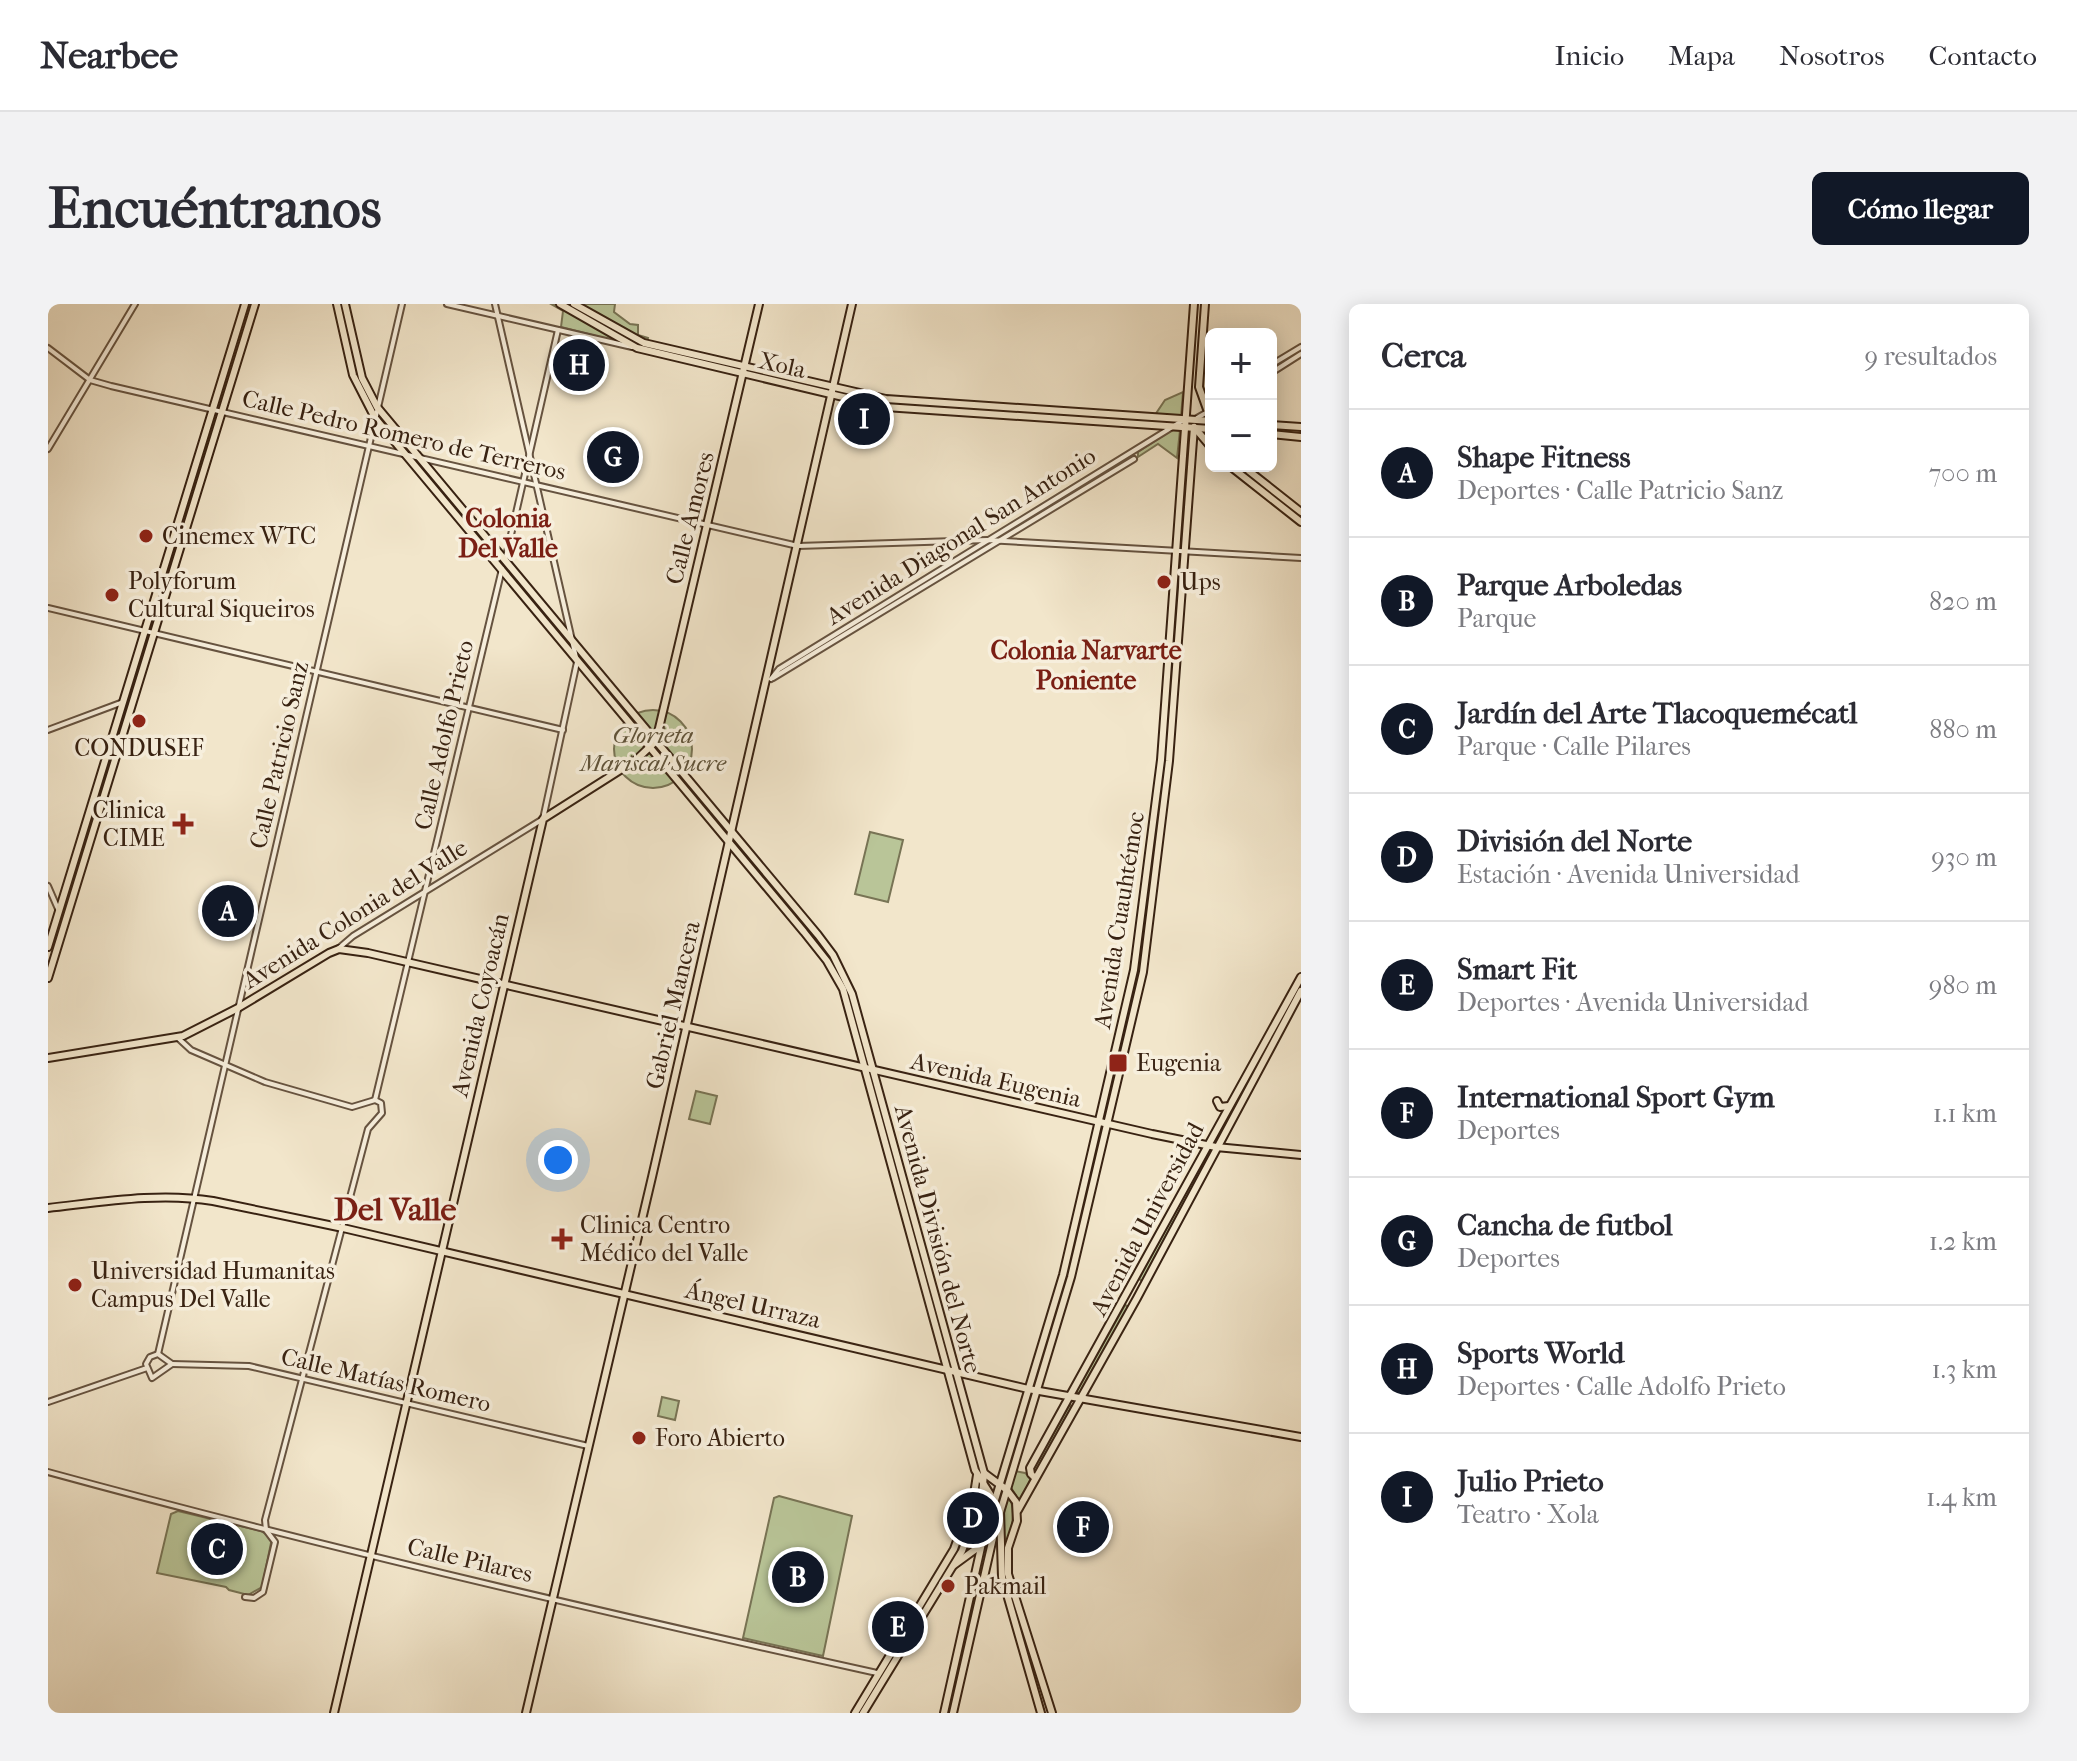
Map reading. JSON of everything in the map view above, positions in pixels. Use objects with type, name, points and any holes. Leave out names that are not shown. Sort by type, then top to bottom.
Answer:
[{"type":"main road","points":[[48,947],[245,304]]},
{"type":"main road","points":[[48,978],[255,304]]},
{"type":"main road","name":"Avenida División del Norte","points":[[337,304],[353,375],[375,418],[833,970],[848,1001],[870,1070],[984,1485],[1000,1510],[1002,1577],[1041,1713]]},
{"type":"main road","name":"Avenida División del Norte","points":[[345,304],[362,378],[377,407],[833,955],[848,982],[865,1039],[870,1070],[925,1287],[951,1369]]},
{"type":"main road","points":[[560,304],[637,348]]},
{"type":"main road","name":"Xola","points":[[574,304],[637,340],[743,370]]},
{"type":"main road","name":"Calle Amores","points":[[656,741],[759,304]]},
{"type":"main road","name":"Gabriel Mancera","points":[[526,1713],[768,681],[852,304]]},
{"type":"main road","name":"Avenida Cuauhtémoc","points":[[944,1713],[982,1543],[1063,1275],[1134,970],[1161,760],[1194,304]]},
{"type":"main road","points":[[1205,304],[1199,387],[1205,400]]},
{"type":"main road","name":"Xola","points":[[637,348],[834,391],[886,399],[1186,423],[1205,427]]},
{"type":"main road","name":"Xola","points":[[834,391],[885,407],[1172,426],[1186,423]]},
{"type":"main road","name":"Xola","points":[[1195,424],[1205,422]]},
{"type":"main road","points":[[1195,424],[1205,438]]},
{"type":"main road","name":"Avenida Cuauhtémoc","points":[[953,1713],[1000,1510],[1071,1277],[1143,972],[1169,761],[1195,424]]},
{"type":"main road","points":[[1277,425],[1301,427]]},
{"type":"main road","points":[[1277,435],[1301,437]]},
{"type":"main road","points":[[1250,472],[1301,512]]},
{"type":"main road","points":[[1237,474],[1301,522]]},
{"type":"main road","name":"Avenida Colonia del Valle","points":[[543,819],[636,760],[656,741]]},
{"type":"main road","name":"Avenida Coyoacán","points":[[334,1713],[543,819]]},
{"type":"main road","points":[[339,949],[504,982],[686,1026]]},
{"type":"main road","name":"Avenida Colonia del Valle","points":[[48,1058],[178,1038],[238,1008],[313,961],[339,949]]},
{"type":"main road","name":"Avenida Universidad","points":[[1035,1478],[1030,1468],[1301,977]]},
{"type":"main road","name":"Avenida Universidad","points":[[1018,1510],[1162,1253],[1301,991]]},
{"type":"main road","name":"Avenida Eugenia","points":[[686,1026],[1206,1145],[1301,1155]]},
{"type":"main road","points":[[865,1039],[874,1039]]},
{"type":"main road","points":[[1217,1101],[1220,1107],[1229,1106]]},
{"type":"main road","name":"Ángel Urraza","points":[[48,1208],[153,1198],[194,1198],[343,1228],[1081,1399]]},
{"type":"main road","points":[[915,1286],[925,1287]]},
{"type":"main road","points":[[1081,1399],[1301,1437]]},
{"type":"main road","points":[[863,1713],[893,1649],[941,1572],[961,1532],[981,1474],[999,1483],[1016,1502],[1018,1510],[1008,1548],[1008,1574],[1052,1713]]},
{"type":"main road","points":[[855,1713],[952,1567],[967,1539],[984,1485]]},
{"type":"main road","points":[[941,1572],[971,1556],[982,1543]]},
{"type":"main road","points":[[878,1640],[884,1648],[893,1649]]},
{"type":"street","points":[[48,449],[135,304]]},
{"type":"street","name":"Calle Patricio Sanz","points":[[158,1354],[402,304]]},
{"type":"street","name":"Xola","points":[[447,304],[637,348]]},
{"type":"street","name":"Avenida Coyoacán","points":[[495,304],[577,662],[543,819]]},
{"type":"street","name":"Calle Adolfo Prieto","points":[[245,1597],[262,1596],[275,1545],[274,1538],[265,1528],[368,1129],[382,1113],[381,1103],[375,1100],[558,330]]},
{"type":"street","points":[[1277,361],[1301,347]]},
{"type":"street","points":[[48,348],[90,380]]},
{"type":"street","points":[[1277,369],[1301,354]]},
{"type":"street","name":"Calle Pedro Romero de Terreros","points":[[90,380],[798,546],[1001,540],[1301,558]]},
{"type":"street","points":[[1195,424],[1205,415]]},
{"type":"street","name":"Avenida Diagonal San Antonio","points":[[768,681],[779,669],[1172,426]]},
{"type":"street","points":[[526,432],[536,432]]},
{"type":"street","name":"Avenida Diagonal San Antonio","points":[[768,681],[1134,459]]},
{"type":"street","points":[[1237,474],[1245,472]]},
{"type":"street","points":[[1092,475],[1092,484]]},
{"type":"street","points":[[48,608],[563,730]]},
{"type":"street","points":[[48,730],[123,702]]},
{"type":"street","name":"Avenida Colonia del Valle","points":[[339,949],[353,936],[543,819]]},
{"type":"street","points":[[48,886],[59,911]]},
{"type":"street","points":[[178,1038],[186,1047],[265,1082],[352,1107],[375,1100]]},
{"type":"street","points":[[48,1402],[147,1368],[147,1360],[158,1354],[172,1364]]},
{"type":"street","name":"Calle Matías Romero","points":[[147,1368],[152,1378],[172,1364],[242,1365],[588,1446]]},
{"type":"street","name":"Calle Pilares","points":[[48,1472],[371,1556],[778,1653],[882,1674]]},
{"type":"green space","points":[[551,304],[557,304],[627,344],[561,327],[563,311]]},
{"type":"green space","points":[[577,304],[615,304],[614,312],[630,324],[638,325],[638,335],[648,338],[647,342]]},
{"type":"green space","points":[[1183,392],[1181,417],[1155,415],[1165,400]]},
{"type":"green space","points":[[1172,430],[1180,430],[1177,458],[1158,444],[1138,457],[1138,452]]},
{"type":"green space","points":[[609,443],[623,446],[617,471],[603,468]]},
{"type":"green space","name":"Glorieta Mariscal Sucre","points":[[653,710],[668,713],[681,721],[689,734],[692,749],[689,764],[681,777],[668,785],[653,788],[638,785],[625,777],[617,764],[614,749],[617,734],[625,721],[638,713]]},
{"type":"green space","points":[[870,832],[903,840],[888,902],[855,894]]},
{"type":"green space","points":[[696,1091],[717,1096],[710,1124],[689,1119]]},
{"type":"green space","points":[[1204,1156],[1205,1163],[1142,1281],[1139,1279]]},
{"type":"green space","points":[[1125,1305],[1129,1307],[1080,1393],[1076,1392]]},
{"type":"green space","points":[[662,1397],[679,1401],[675,1420],[658,1416]]},
{"type":"green space","points":[[1070,1404],[1071,1409],[1035,1473],[1033,1470]]},
{"type":"green space","points":[[1015,1471],[1031,1478],[1020,1502],[1010,1486]]},
{"type":"green space","points":[[987,1492],[990,1503],[977,1546],[966,1554]]},
{"type":"green space","points":[[1007,1495],[1013,1517],[1003,1559],[1002,1508]]},
{"type":"green space","points":[[779,1496],[852,1516],[823,1656],[743,1638],[774,1498]]},
{"type":"green space","points":[[178,1511],[261,1531],[272,1538],[262,1587],[248,1595],[226,1587],[157,1573],[171,1514]]},
{"type":"place","name":"Sports World","points":[[579,365]]},
{"type":"place","name":"Julio Prieto","points":[[864,419]]},
{"type":"place","name":"Cancha de futbol","points":[[613,457]]},
{"type":"place","name":"Cinemex WTC","points":[[146,536]]},
{"type":"place","name":"Ups","points":[[1164,582]]},
{"type":"place","name":"Polyforum Cultural Siqueiros","points":[[112,595]]},
{"type":"place","name":"CONDUSEF","points":[[139,721]]},
{"type":"place","name":"Clinica CIME","points":[[183,824]]},
{"type":"place","name":"Shape Fitness","points":[[228,911]]},
{"type":"place","name":"Eugenia","points":[[1118,1063]]},
{"type":"place","name":"Clinica Centro Médico del Valle","points":[[562,1239]]},
{"type":"place","name":"Universidad Humanitas Campus Del Valle","points":[[75,1285]]},
{"type":"place","name":"Foro Abierto","points":[[639,1438]]},
{"type":"place","name":"División del Norte","points":[[973,1518]]},
{"type":"place","name":"International Sport Gym","points":[[1083,1527]]},
{"type":"place","name":"Jardín del Arte Tlacoquemécatl","points":[[217,1549]]},
{"type":"place","name":"Parque Arboledas","points":[[798,1577]]},
{"type":"place","name":"Pakmail","points":[[948,1586]]},
{"type":"place","name":"Smart Fit","points":[[898,1627]]},
{"type":"district","name":"Colonia Del Valle","points":[[508,533]]},
{"type":"district","name":"Colonia Narvarte Poniente","points":[[1086,665]]},
{"type":"district","name":"Del Valle","points":[[395,1209]]}]
